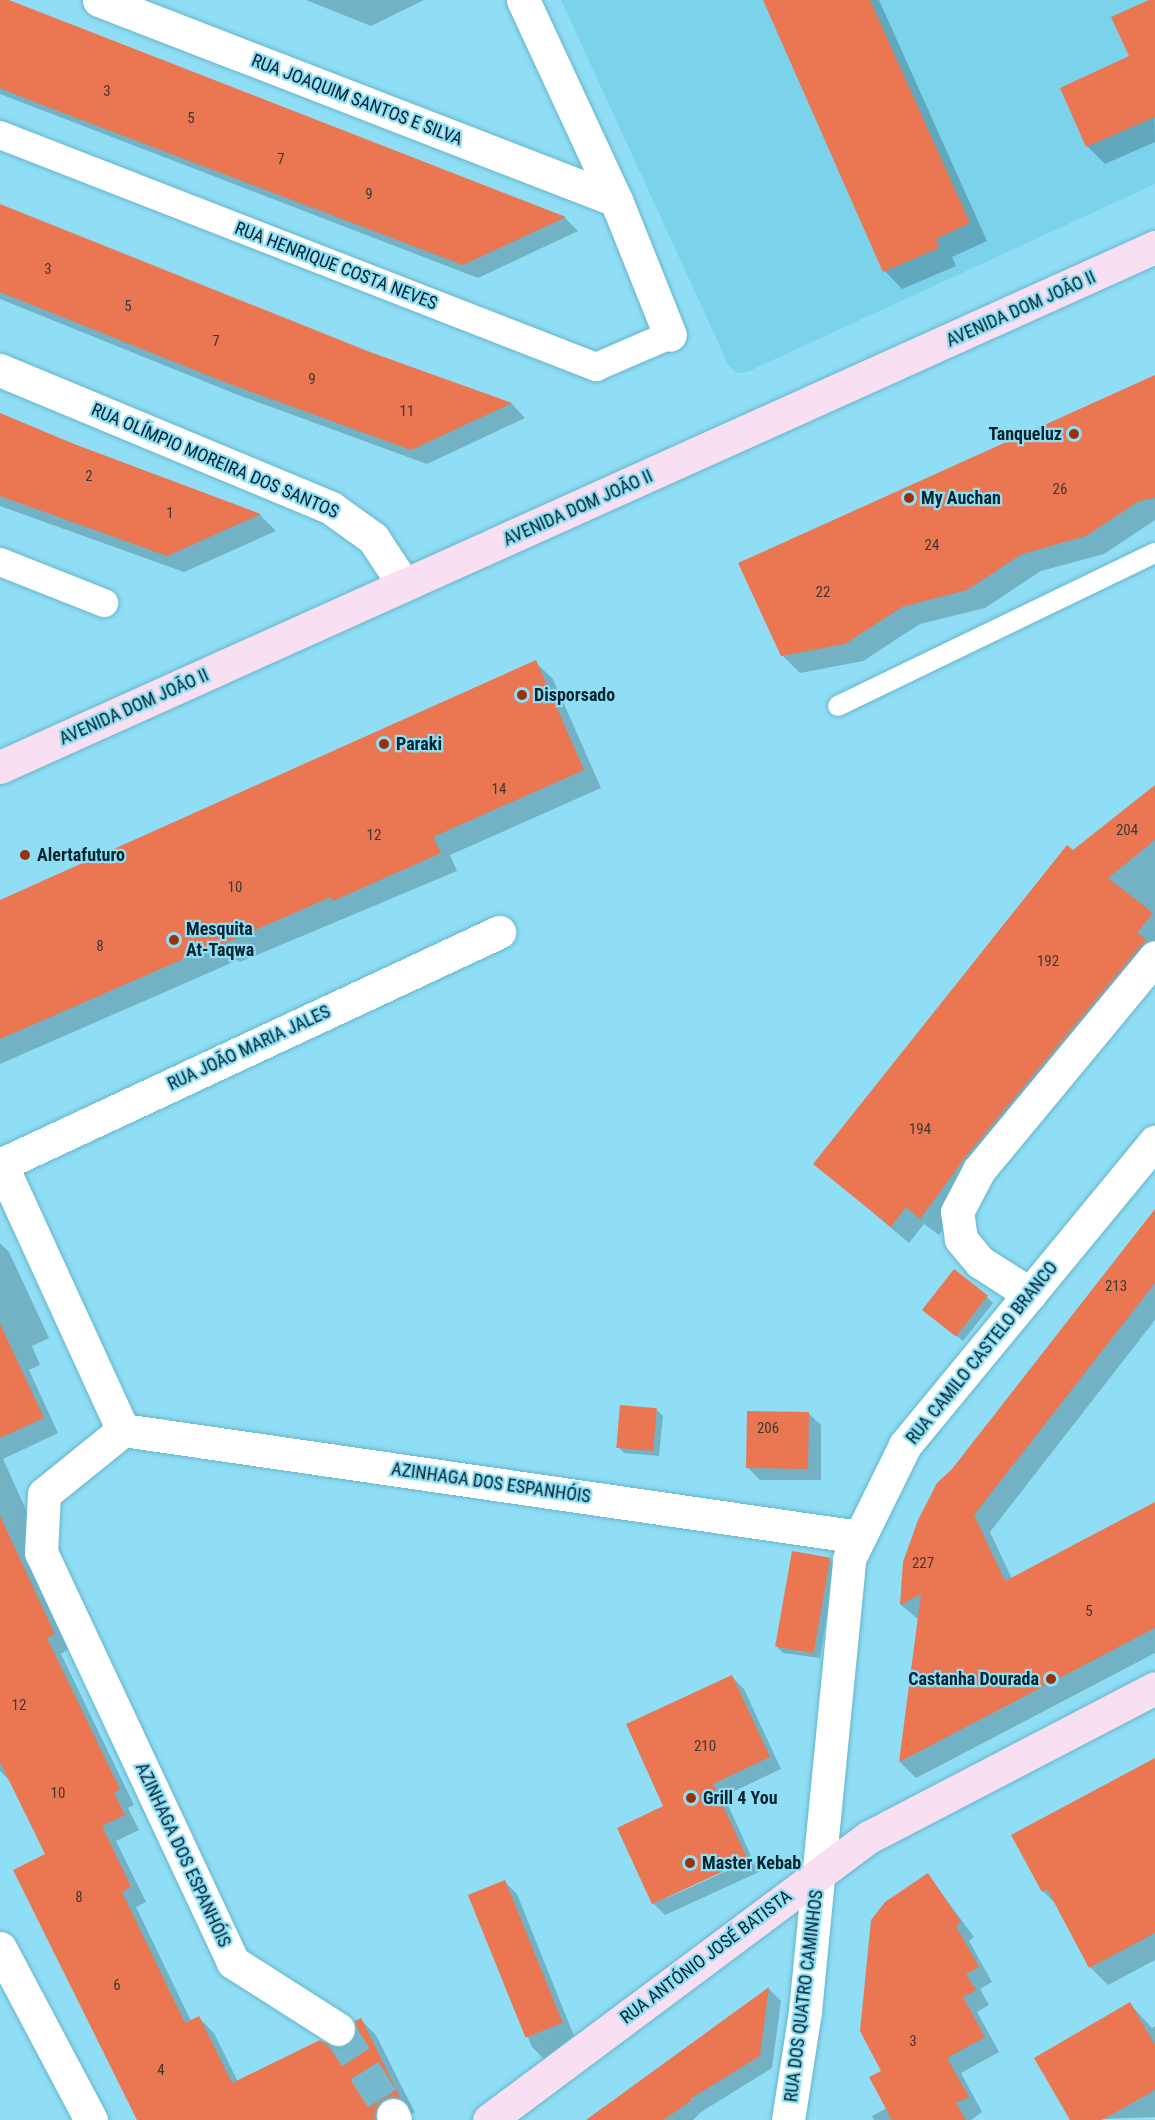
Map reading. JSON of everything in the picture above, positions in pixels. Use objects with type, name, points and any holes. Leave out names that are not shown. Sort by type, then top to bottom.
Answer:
[{"type":"main road","name":"AVENIDA DOM JOÃO II","points":[[0,767],[1155,248]]},
{"type":"main road","name":"RUA ANTÓNIO JOSÉ BATISTA","points":[[489,2120],[869,1837],[1155,1688]]},
{"type":"street","name":"RUA JOAQUIM SANTOS E SILVA","points":[[99,0],[616,200]]},
{"type":"street","points":[[523,0],[616,200],[670,335]]},
{"type":"street","name":"RUA HENRIQUE COSTA NEVES","points":[[0,135],[596,367],[670,335]]},
{"type":"street","name":"RUA OLÍMPIO MOREIRA DOS SANTOS","points":[[0,370],[331,508],[373,538],[404,585]]},
{"type":"street","points":[[0,561],[104,603]]},
{"type":"street","name":"RUA JOÃO MARIA JALES","points":[[0,1165],[499,932]]},
{"type":"street","points":[[1030,1294],[980,1262],[961,1239],[957,1212],[979,1170],[1155,957]]},
{"type":"street","name":"RUA CAMILO CASTELO BRANCO","points":[[820,1872],[849,1559],[859,1537],[905,1445],[1155,1142]]},
{"type":"street","points":[[0,1165],[123,1430]]},
{"type":"street","name":"AZINHAGA DOS ESPANHÓIS","points":[[338,2029],[233,1962],[41,1553],[44,1494],[123,1430],[859,1537]]},
{"type":"street","name":"RUA DOS QUATRO CAMINHOS","points":[[788,2120],[820,1872]]},
{"type":"street","points":[[0,1948],[91,2120]]},
{"type":"lane","points":[[838,706],[1155,553]]},
{"type":"shaded area","points":[[561,0],[1155,0],[1155,184],[747,372],[737,373],[729,366]]},
{"type":"building","points":[[0,0],[9,0],[566,217],[463,265],[32,101],[0,88]]},
{"type":"building","points":[[763,0],[870,0],[970,223],[936,239],[939,248],[883,272]]},
{"type":"building","points":[[1149,0],[1155,0],[1155,117],[1086,147],[1060,88],[1129,56],[1111,17]]},
{"type":"building","points":[[0,204],[370,352],[512,403],[411,450],[222,381],[0,292]]},
{"type":"building","points":[[1155,375],[1155,498],[1139,501],[1086,536],[1022,554],[967,590],[902,607],[845,644],[781,656],[738,563]]},
{"type":"building","points":[[0,413],[74,444],[261,514],[167,556],[0,496]]},
{"type":"building","points":[[536,660],[584,770],[433,837],[441,853],[333,901],[331,897],[221,945],[220,943],[0,1039],[0,900]]},
{"type":"building","points":[[1155,785],[1155,840],[1108,878],[1153,913],[1137,933],[1147,940],[965,1158],[920,1219],[906,1207],[891,1227],[813,1164],[1067,845],[1073,850]]},
{"type":"building","points":[[1155,1209],[1155,1283],[974,1515],[1005,1581],[1155,1502],[1155,1628],[899,1762],[921,1594],[900,1605],[903,1562],[918,1520],[937,1483],[952,1469]]},
{"type":"building","points":[[954,1269],[988,1295],[956,1336],[922,1310]]},
{"type":"building","points":[[0,1324],[44,1418],[0,1438]]},
{"type":"building","points":[[620,1405],[657,1408],[653,1451],[616,1448]]},
{"type":"building","points":[[747,1411],[809,1412],[808,1469],[746,1468]]},
{"type":"building","points":[[0,1516],[55,1634],[47,1638],[120,1789],[114,1793],[125,1815],[102,1826],[131,1887],[122,1892],[185,2023],[199,2016],[232,2083],[320,2040],[337,2048],[346,2046],[354,2039],[355,2021],[361,2018],[401,2099],[387,2097],[379,2103],[375,2120],[137,2120],[13,1870],[45,1854],[0,1762]]},
{"type":"building","points":[[792,1551],[830,1558],[814,1653],[775,1647]]},
{"type":"building","points":[[732,1675],[770,1757],[713,1784],[748,1860],[652,1904],[617,1828],[663,1806],[626,1724]]},
{"type":"building","points":[[1155,1758],[1155,1933],[1089,1968],[1047,1889],[1042,1892],[1011,1835]]},
{"type":"building","points":[[928,1873],[961,1922],[956,1926],[979,1967],[966,1974],[976,1990],[963,1997],[985,2037],[947,2058],[969,2097],[956,2103],[966,2120],[892,2120],[869,2077],[881,2071],[860,2031],[871,1920],[885,1902]]},
{"type":"building","points":[[505,1880],[563,2023],[526,2038],[468,1895]]},
{"type":"building","points":[[769,1987],[760,2056],[690,2099],[691,2101],[663,2120],[586,2120]]},
{"type":"building","points":[[1130,2002],[1155,2045],[1155,2090],[1102,2120],[1070,2120],[1034,2058]]},
{"type":"tunnel","points":[[338,2029],[393,2115]]},
{"type":"place","name":"Tanqueluz","points":[[1074,434]]},
{"type":"place","name":"My Auchan","points":[[909,498]]},
{"type":"place","name":"Disporsado","points":[[522,695]]},
{"type":"place","name":"Paraki","points":[[384,744]]},
{"type":"place","name":"Alertafuturo","points":[[25,855]]},
{"type":"place","name":"Mesquita At-Taqwa","points":[[174,940]]},
{"type":"place","name":"Castanha Dourada","points":[[1051,1679]]},
{"type":"place","name":"Grill 4 You","points":[[691,1798]]},
{"type":"place","name":"Master Kebab","points":[[690,1863]]}]
